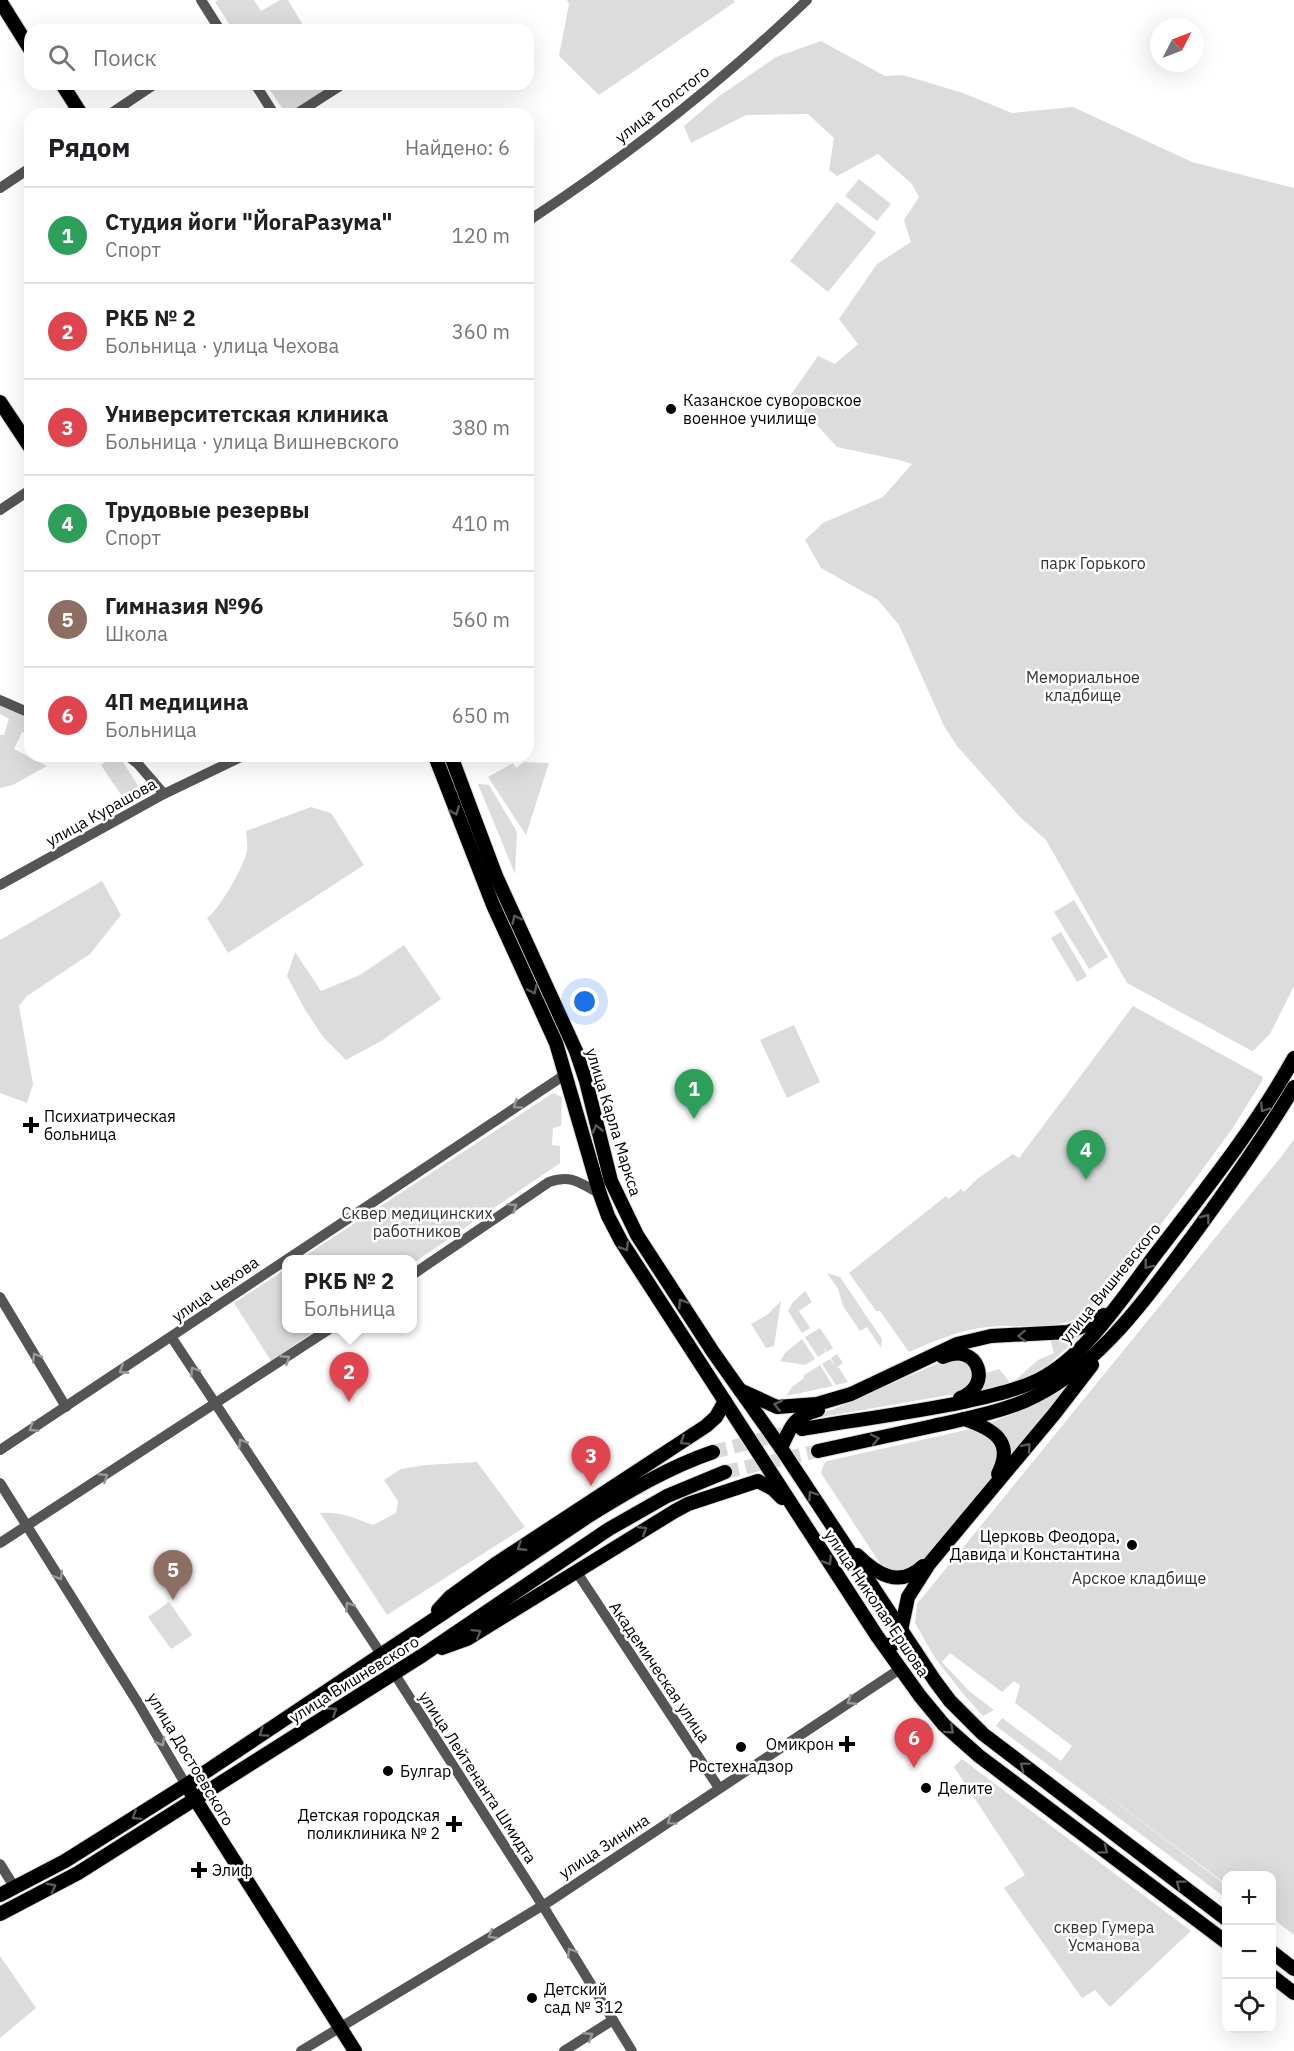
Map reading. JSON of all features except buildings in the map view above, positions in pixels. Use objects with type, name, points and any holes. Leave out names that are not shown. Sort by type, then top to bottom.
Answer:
[{"type":"main road","points":[[8,0],[24,25]]},
{"type":"main road","points":[[0,1],[24,39]]},
{"type":"main road","points":[[56,90],[66,108]]},
{"type":"main road","points":[[66,90],[77,108]]},
{"type":"main road","points":[[0,402],[24,438]]},
{"type":"main road","name":"улица Карла Маркса","points":[[437,762],[493,905],[547,1022],[566,1074],[600,1194]]},
{"type":"main road","name":"улица Карла Маркса","points":[[453,762],[496,876],[576,1051],[586,1081],[604,1159],[621,1204],[637,1234],[713,1352]]},
{"type":"main road","name":"улица Вишневского","points":[[802,1428],[930,1409],[992,1395],[1023,1387],[1055,1370],[1082,1347],[1115,1307],[1227,1160],[1266,1105],[1294,1058]]},
{"type":"main road","name":"улица Вишневского","points":[[818,1451],[964,1419],[1025,1401],[1057,1384],[1090,1359],[1132,1314],[1241,1171],[1294,1087]]},
{"type":"main road","name":"улица Николая Ершова","points":[[600,1194],[608,1216],[621,1240],[796,1512],[900,1669],[944,1725],[979,1756],[1222,1938]]},
{"type":"main road","points":[[739,1390],[777,1407],[817,1404],[851,1394],[957,1344],[992,1336],[1068,1332],[1091,1323],[1115,1307]]},
{"type":"main road","points":[[884,1645],[896,1643],[902,1631],[902,1620],[908,1597],[929,1564],[1055,1413],[1132,1314]]},
{"type":"main road","name":"улица Николая Ершова","points":[[713,1352],[781,1448],[918,1657],[950,1701],[983,1734],[1222,1915]]},
{"type":"main road","points":[[781,1448],[792,1425],[803,1414],[853,1399],[951,1353],[960,1353],[970,1357],[978,1368],[979,1376],[974,1391],[968,1396],[930,1409]]},
{"type":"main road","points":[[423,1626],[450,1597],[497,1563],[706,1426],[716,1417],[725,1401]]},
{"type":"main road","points":[[843,1542],[885,1576],[906,1578],[926,1563],[994,1482],[1002,1466],[1004,1450],[998,1437],[985,1426],[964,1419]]},
{"type":"main road","name":"улица Вишневского","points":[[0,1895],[65,1861],[186,1785],[624,1495],[688,1461],[713,1452]]},
{"type":"main road","name":"улица Вишневского","points":[[0,1914],[78,1874],[423,1655],[609,1529],[667,1496],[725,1472]]},
{"type":"main road","points":[[423,1655],[467,1639],[688,1504],[758,1481],[773,1489],[796,1512]]},
{"type":"main road","name":"улица Зинина","points":[[900,1669],[918,1657]]},
{"type":"main road","name":"улица Достоевского","points":[[186,1785],[355,2051]]},
{"type":"main road","points":[[1276,1956],[1294,1969]]},
{"type":"main road","points":[[1276,1979],[1294,1993]]},
{"type":"street","points":[[201,0],[216,24]]},
{"type":"street","name":"улица Толстого","points":[[534,217],[558,202],[682,109],[762,44],[807,0]]},
{"type":"street","points":[[119,108],[145,90]]},
{"type":"street","points":[[259,90],[270,108]]},
{"type":"street","points":[[305,108],[334,90]]},
{"type":"street","points":[[0,188],[24,172]]},
{"type":"street","points":[[0,510],[24,494]]},
{"type":"street","points":[[0,700],[24,710]]},
{"type":"street","points":[[136,762],[164,794]]},
{"type":"street","points":[[217,768],[220,762]]},
{"type":"street","name":"улица Курашова","points":[[0,885],[164,794],[230,762]]},
{"type":"street","name":"улица Чехова","points":[[292,1255],[566,1074]]},
{"type":"street","points":[[417,1272],[549,1182],[571,1178],[600,1194]]},
{"type":"street","name":"улица Чехова","points":[[0,1450],[172,1338],[282,1262]]},
{"type":"street","points":[[0,1296],[66,1407]]},
{"type":"street","points":[[0,1543],[326,1333]]},
{"type":"street","points":[[172,1338],[381,1654]]},
{"type":"street","name":"улица Достоевского","points":[[0,1483],[186,1785]]},
{"type":"street","name":"Академическая улица","points":[[576,1571],[719,1788]]},
{"type":"street","name":"улица Зинина","points":[[301,2051],[543,1906],[900,1669]]},
{"type":"street","name":"улица Лейтенанта Шмидта","points":[[394,1673],[543,1906],[632,2051]]},
{"type":"street","points":[[0,1864],[15,1888]]},
{"type":"street","points":[[564,2051],[613,2020]]},
{"type":"green space","points":[[218,0],[254,0],[261,11],[280,0],[288,0],[302,24],[229,24],[215,2]]},
{"type":"green space","points":[[567,0],[733,0],[735,2],[599,95],[559,56],[569,4]]},
{"type":"green space","name":"парк Горького","points":[[821,41],[885,76],[903,75],[963,93],[1012,113],[1073,107],[1192,162],[1294,188],[1294,986],[1270,1034],[1252,1051],[1127,983],[1046,840],[1020,817],[957,746],[944,726],[899,625],[878,600],[821,568],[805,540],[823,523],[883,497],[912,464],[837,447],[790,396],[818,356],[835,364],[858,344],[839,319],[877,264],[911,242],[904,220],[919,197],[912,184],[878,154],[837,176],[829,170],[834,138],[808,114],[746,115],[691,143],[684,126],[718,97],[776,57]]},
{"type":"green space","points":[[270,90],[324,90],[296,108],[282,108]]},
{"type":"green space","points":[[859,179],[891,204],[877,221],[845,196]]},
{"type":"green space","points":[[837,202],[876,233],[828,292],[790,261]]},
{"type":"green space","points":[[0,701],[24,712],[24,733],[22,732],[14,749],[24,754],[24,762],[39,762],[47,766],[13,785],[0,788],[0,735],[4,735],[9,719],[0,714]]},
{"type":"green space","points":[[105,762],[123,762],[139,787],[123,798],[101,765]]},
{"type":"green space","points":[[524,762],[549,763],[526,835],[488,777],[513,763],[516,768]]},
{"type":"green space","points":[[478,784],[489,785],[517,832],[515,874]]},
{"type":"green space","points":[[311,807],[331,813],[364,865],[228,953],[207,918],[224,897],[242,865],[247,850],[246,831]]},
{"type":"green space","points":[[102,881],[121,915],[90,954],[27,996],[19,1006],[33,1084],[27,1103],[0,1093],[0,940]]},
{"type":"green space","points":[[1074,900],[1108,957],[1089,969],[1054,912]]},
{"type":"green space","points":[[1061,932],[1087,976],[1077,982],[1051,938]]},
{"type":"green space","points":[[404,945],[441,999],[381,1041],[346,1060],[323,1037],[287,976],[295,952],[321,991],[360,975]]},
{"type":"green space","points":[[1133,1006],[1263,1077],[1232,1129],[1103,1300],[1090,1312],[1061,1324],[980,1328],[944,1338],[909,1352],[849,1273],[946,1196],[949,1199],[961,1189],[964,1192],[977,1179],[1013,1154],[1019,1158]]},
{"type":"green space","points":[[794,1025],[820,1082],[787,1098],[760,1040]]},
{"type":"green space","name":"Сквер медицинских работников","points":[[553,1093],[562,1097],[561,1126],[553,1128],[552,1145],[560,1146],[560,1163],[417,1261],[417,1255],[306,1255]]},
{"type":"green space","name":"Арское кладбище","points":[[1294,1139],[1294,1935],[1276,1921],[1276,1871],[1222,1871],[1222,1881],[1061,1761],[1072,1746],[1015,1703],[1020,1685],[1014,1681],[1002,1692],[950,1653],[942,1662],[969,1691],[994,1710],[983,1716],[935,1658],[915,1623],[917,1604]]},
{"type":"green space","points":[[282,1272],[282,1333],[312,1333],[271,1361],[234,1303]]},
{"type":"green space","points":[[827,1273],[840,1277],[882,1339],[881,1348],[867,1327],[860,1331],[843,1306],[838,1289]]},
{"type":"green space","points":[[805,1291],[812,1302],[799,1311],[810,1328],[802,1333],[788,1311],[793,1302]]},
{"type":"green space","points":[[781,1301],[774,1346],[766,1348],[751,1324],[767,1315]]},
{"type":"green space","points":[[820,1328],[833,1348],[827,1352],[822,1345],[826,1352],[818,1357],[805,1337]]},
{"type":"green space","points":[[1087,1330],[1048,1365],[1013,1385],[1012,1383],[1038,1360],[1054,1353],[1050,1339]]},
{"type":"green space","points":[[802,1339],[815,1359],[805,1365],[780,1361],[785,1353]]},
{"type":"green space","points":[[973,1353],[986,1373],[999,1369],[1012,1385],[980,1395]]},
{"type":"green space","points":[[837,1354],[843,1363],[836,1368],[839,1368],[848,1382],[836,1385],[822,1364],[830,1359],[835,1366],[831,1358]]},
{"type":"green space","points":[[950,1358],[964,1358],[975,1373],[966,1392],[799,1421],[834,1409]]},
{"type":"green space","points":[[820,1365],[833,1386],[786,1396],[792,1387],[804,1378],[803,1376]]},
{"type":"green space","points":[[1070,1381],[1073,1384],[1005,1466],[988,1424],[1037,1403]]},
{"type":"green space","points":[[975,1428],[997,1441],[997,1471],[918,1565],[904,1574],[883,1568],[821,1473],[824,1464],[827,1461]]},
{"type":"green space","points":[[477,1462],[525,1527],[387,1615],[320,1513],[340,1514],[373,1525],[396,1513],[398,1501],[384,1480],[401,1469]]},
{"type":"green space","points":[[169,1602],[192,1635],[171,1649],[148,1617]]},
{"type":"green space","points":[[1002,1718],[1222,1882],[1222,1895],[996,1726]]},
{"type":"green space","name":"сквер Гумера Усманова","points":[[962,1759],[1191,1931],[1110,2007],[1095,1990],[1082,1998],[1004,1888],[1025,1875],[954,1767]]},
{"type":"green space","points":[[0,1956],[36,2008],[0,2038]]},
{"type":"tunnel","points":[[713,1452],[783,1434]]},
{"type":"tunnel","points":[[725,1472],[818,1451]]},
{"type":"place","name":"Казанское суворовское военное училище","points":[[671,409]]},
{"type":"place","name":"Студия йоги \"ЙогаРазума\"","points":[[694,1119]]},
{"type":"place","name":"Психиатрическая больница","points":[[31,1125]]},
{"type":"place","name":"Трудовые резервы","points":[[1086,1180]]},
{"type":"place","name":"РКБ № 2","points":[[349,1402]]},
{"type":"place","name":"Университетская клиника","points":[[591,1486]]},
{"type":"place","name":"Церковь Феодора, Давида и Константина","points":[[1132,1545]]},
{"type":"place","name":"Гимназия №96","points":[[173,1600]]},
{"type":"place","name":"Омикрон","points":[[847,1744]]},
{"type":"place","name":"Ростехнадзор","points":[[741,1747]]},
{"type":"place","name":"4П медицина","points":[[914,1768]]},
{"type":"place","name":"Булгар","points":[[388,1771]]},
{"type":"place","name":"Делите","points":[[926,1788]]},
{"type":"place","name":"Детская городская поликлиника № 2","points":[[454,1824]]},
{"type":"place","name":"Элиф","points":[[199,1870]]},
{"type":"place","name":"Детский сад № 312","points":[[532,1998]]},
{"type":"park label","name":"Мемориальное кладбище","points":[[1083,686]]}]
